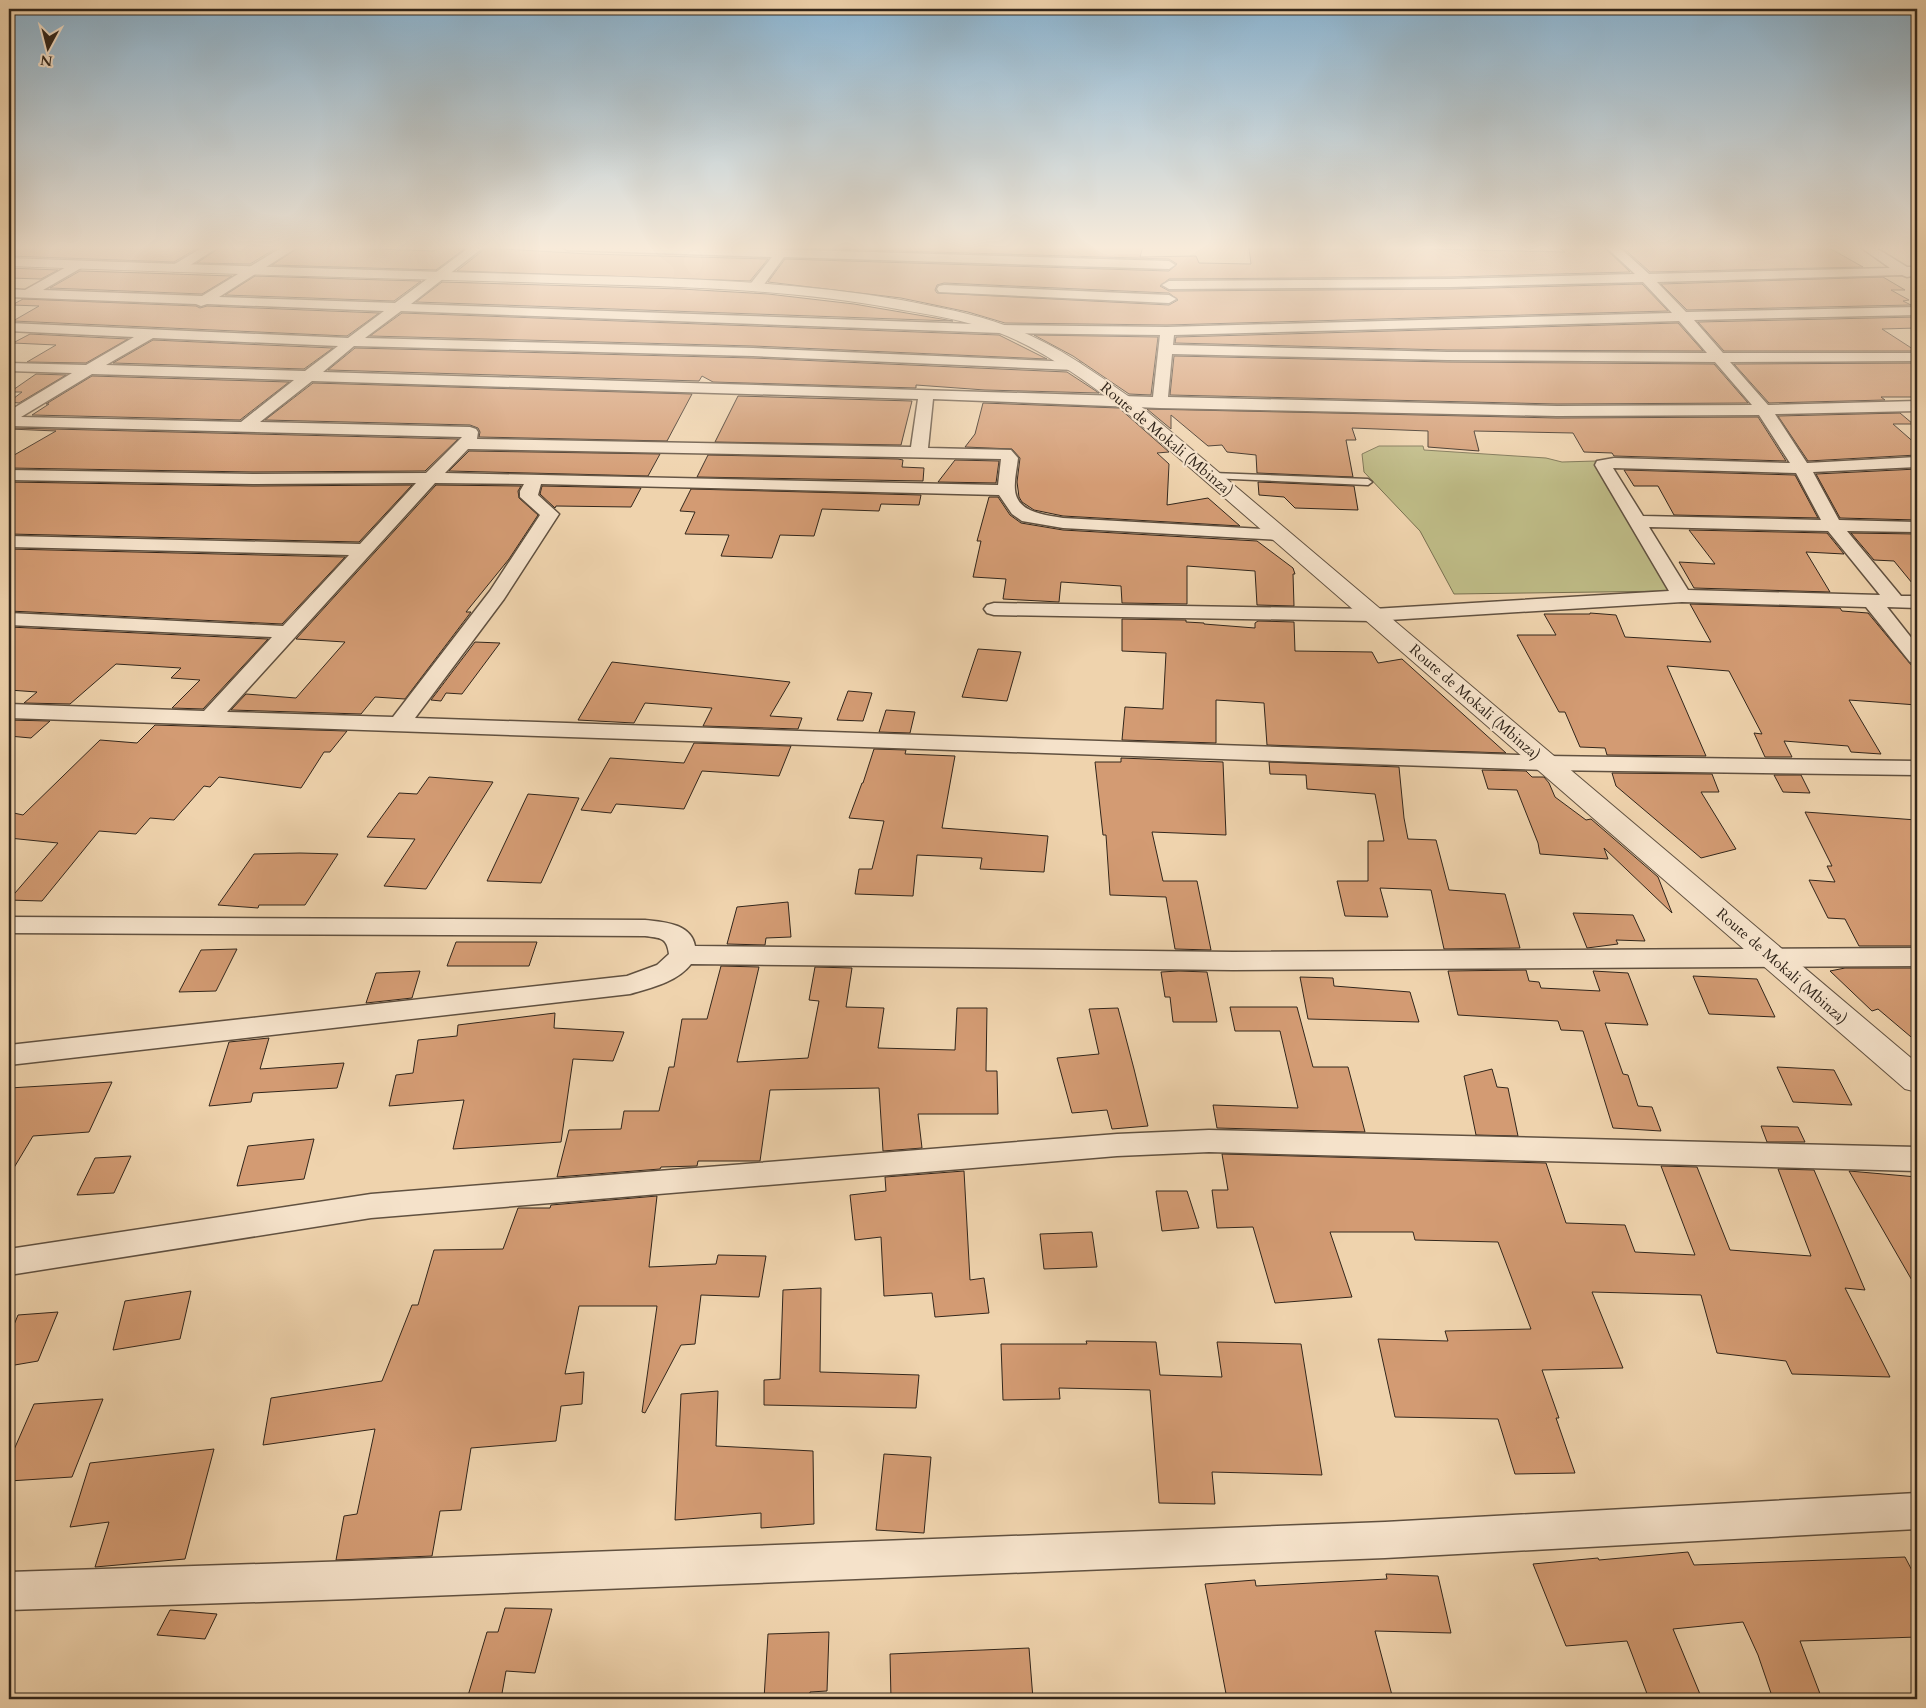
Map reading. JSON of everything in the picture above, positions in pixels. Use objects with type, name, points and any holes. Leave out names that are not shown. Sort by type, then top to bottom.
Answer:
[{"type":"street","points":[[9,419],[88,369],[162,326]]},
{"type":"street","points":[[247,425],[374,326]]},
{"type":"street","points":[[907,326],[1167,331],[1344,326]]},
{"type":"street","name":"Route de Mokali (Mbinza)","points":[[988,326],[1036,344],[1075,366],[1125,402],[1917,1081]]},
{"type":"street","points":[[1160,403],[1167,326]]},
{"type":"street","points":[[1691,326],[1764,410],[1802,468],[1833,525],[1895,601]]},
{"type":"street","points":[[9,327],[351,342],[753,352],[1075,366]]},
{"type":"street","points":[[1165,349],[1390,356],[1917,357]]},
{"type":"street","points":[[9,367],[307,378],[1160,403],[1558,411],[1764,410],[1917,406]]},
{"type":"street","points":[[919,452],[926,395]]},
{"type":"street","points":[[9,419],[470,432],[470,437],[464,444],[211,716]]},
{"type":"street","points":[[464,444],[997,453],[1009,456],[1006,490],[1009,499],[1018,510],[1028,517],[1042,521],[1281,535]]},
{"type":"street","points":[[1682,596],[1603,465],[1802,468],[1917,462]]},
{"type":"street","points":[[9,475],[263,479],[535,479],[1006,490]]},
{"type":"street","points":[[400,723],[478,623],[525,555],[550,514],[529,497],[529,491],[535,479]]},
{"type":"street","points":[[1636,521],[1917,527]]},
{"type":"street","points":[[9,541],[366,550]]},
{"type":"street","points":[[994,609],[1373,615],[1682,596],[1917,602]]},
{"type":"street","points":[[1872,601],[1917,658]]},
{"type":"street","points":[[9,619],[290,632]]},
{"type":"street","points":[[9,711],[211,716],[1546,763],[1917,768]]},
{"type":"street","points":[[9,925],[645,928],[669,931],[681,942],[683,956],[677,965],[660,974],[630,984],[9,1054]]},
{"type":"street","points":[[683,956],[1233,962],[1917,957]]},
{"type":"street","points":[[9,1262],[371,1206],[1117,1145],[1209,1141],[1917,1159]]},
{"type":"street","points":[[9,1591],[1329,1543],[1654,1527],[1917,1510]]},
{"type":"lane","points":[[1212,476],[1368,482]]},
{"type":"shaded area","points":[[1379,446],[1423,446],[1424,450],[1546,458],[1562,462],[1596,461],[1672,591],[1454,594],[1420,531],[1364,472],[1362,454]]},
{"type":"building","points":[[118,326],[361,326],[347,336]]},
{"type":"building","points":[[384,326],[747,326],[999,335],[1047,359],[753,346],[370,336]]},
{"type":"building","points":[[1581,326],[1680,326],[1703,351],[1447,350],[1175,343],[1176,337]]},
{"type":"building","points":[[1701,326],[1917,326],[1917,328],[1882,329],[1916,351],[1724,351]]},
{"type":"building","points":[[30,334],[128,339],[86,363],[27,362],[56,345],[13,343]]},
{"type":"building","points":[[1034,335],[1158,337],[1151,395],[1129,394],[1073,356]]},
{"type":"building","points":[[153,340],[333,348],[304,369],[113,363]]},
{"type":"building","points":[[355,348],[753,358],[1067,372],[1099,393],[985,390],[916,385],[916,388],[713,382],[702,376],[699,381],[328,370]]},
{"type":"building","points":[[1174,356],[1447,362],[1714,364],[1748,403],[1557,404],[1170,395]]},
{"type":"building","points":[[1917,363],[1917,397],[1881,397],[1885,400],[1769,403],[1734,364]]},
{"type":"building","points":[[36,374],[66,375],[19,403],[9,402],[22,392],[10,392]]},
{"type":"building","points":[[92,376],[289,382],[240,420],[32,415],[49,404],[46,404]]},
{"type":"building","points":[[313,383],[692,394],[667,441],[479,437],[480,432],[478,428],[470,425],[265,420]]},
{"type":"building","points":[[738,396],[912,401],[901,445],[715,442]]},
{"type":"building","points":[[983,403],[1119,408],[1169,452],[1157,453],[1169,464],[1167,505],[1208,498],[1240,526],[1063,516],[1034,510],[1022,502],[1019,497],[1017,482],[1020,458],[1012,449],[965,447],[975,434]]},
{"type":"building","points":[[1147,409],[1557,418],[1758,417],[1786,461],[1614,456],[1612,453],[1584,452],[1573,433],[1474,431],[1479,451],[1428,447],[1428,431],[1352,428],[1356,440],[1346,440],[1353,477],[1257,473],[1256,455],[1227,452],[1222,445],[1208,446],[1171,415],[1171,429]]},
{"type":"building","points":[[1900,413],[1913,424],[1893,424],[1917,445],[1917,455],[1808,461],[1778,416]]},
{"type":"building","points":[[10,429],[458,439],[425,471],[253,472],[9,468],[9,458],[56,431]]},
{"type":"building","points":[[469,451],[660,454],[648,476],[449,471]]},
{"type":"building","points":[[708,455],[898,459],[903,460],[902,467],[924,468],[923,481],[697,477]]},
{"type":"building","points":[[955,460],[999,461],[996,483],[938,482]]},
{"type":"building","points":[[1917,469],[1917,520],[1840,518],[1816,474]]},
{"type":"building","points":[[1624,470],[1795,475],[1818,518],[1674,515],[1658,486],[1634,486]]},
{"type":"building","points":[[9,482],[253,486],[412,485],[359,542],[9,534]]},
{"type":"building","points":[[1258,482],[1354,486],[1358,510],[1295,508],[1284,497],[1259,495]]},
{"type":"building","points":[[436,485],[521,486],[518,491],[519,498],[538,515],[509,559],[466,612],[471,612],[405,699],[375,697],[361,714],[231,710],[246,694],[296,698],[345,642],[296,639]]},
{"type":"building","points":[[542,486],[641,488],[631,507],[556,506],[555,508],[540,494]]},
{"type":"building","points":[[691,489],[921,495],[919,505],[881,504],[879,511],[822,509],[814,536],[780,535],[772,558],[721,556],[729,535],[685,534],[695,512],[680,511]]},
{"type":"building","points":[[989,497],[998,497],[1010,515],[1021,523],[1063,530],[1257,541],[1293,568],[1295,574],[1293,574],[1294,606],[1257,605],[1255,571],[1187,566],[1187,604],[1122,603],[1121,586],[1061,582],[1059,602],[1003,599],[1006,579],[973,577],[981,541],[977,541]]},
{"type":"building","points":[[1689,530],[1827,533],[1844,554],[1806,552],[1830,592],[1694,588],[1679,562],[1715,564]]},
{"type":"building","points":[[1851,533],[1917,534],[1917,589],[1894,561],[1874,560]]},
{"type":"building","points":[[9,549],[345,557],[282,624],[9,611]]},
{"type":"building","points":[[1690,604],[1840,608],[1842,611],[1868,613],[1917,672],[1917,705],[1849,700],[1881,754],[1851,752],[1848,746],[1784,741],[1792,757],[1765,757],[1754,733],[1762,734],[1729,671],[1667,666],[1706,756],[1607,755],[1605,748],[1580,747],[1565,712],[1559,712],[1517,635],[1556,635],[1544,614],[1590,613],[1616,615],[1625,637],[1711,642]]},
{"type":"building","points":[[1122,619],[1186,620],[1186,622],[1255,628],[1255,623],[1258,621],[1294,622],[1295,651],[1372,652],[1378,663],[1402,659],[1506,753],[1267,745],[1264,703],[1216,700],[1216,743],[1122,740],[1125,707],[1163,709],[1166,653],[1122,651]]},
{"type":"building","points":[[9,627],[268,639],[203,709],[172,708],[200,680],[171,678],[181,668],[116,664],[70,704],[24,703],[37,692],[9,690]]},
{"type":"building","points":[[475,642],[500,643],[462,694],[446,693],[441,701],[431,700]]},
{"type":"building","points":[[978,649],[1021,652],[1007,701],[962,697]]},
{"type":"building","points":[[612,662],[790,682],[770,716],[802,718],[798,729],[703,726],[712,708],[645,703],[634,723],[578,720]]},
{"type":"building","points":[[848,691],[872,693],[863,721],[837,720]]},
{"type":"building","points":[[886,710],[915,712],[910,733],[879,732]]},
{"type":"building","points":[[9,720],[50,721],[31,738],[9,736]]},
{"type":"building","points":[[155,725],[347,731],[330,752],[324,752],[301,788],[219,777],[210,787],[204,786],[174,820],[150,818],[136,834],[99,831],[42,901],[9,900],[58,843],[9,838],[9,812],[23,815],[100,740],[137,743]]},
{"type":"building","points":[[694,743],[791,746],[779,776],[702,771],[684,809],[616,804],[611,813],[581,810],[610,758],[684,763]]},
{"type":"building","points":[[874,749],[906,750],[905,754],[955,756],[942,828],[1048,836],[1044,872],[980,869],[982,858],[917,855],[913,896],[855,894],[859,869],[872,869],[884,821],[849,818]]},
{"type":"building","points":[[1121,758],[1223,762],[1226,835],[1152,832],[1163,881],[1197,881],[1211,950],[1175,949],[1166,897],[1110,895],[1106,835],[1103,835],[1095,762],[1121,762]]},
{"type":"building","points":[[1269,762],[1399,767],[1408,839],[1436,840],[1449,890],[1505,894],[1520,948],[1444,949],[1431,890],[1380,888],[1388,917],[1345,916],[1337,881],[1368,881],[1368,841],[1384,841],[1375,794],[1307,789],[1306,775],[1270,774]]},
{"type":"building","points":[[1482,770],[1526,771],[1532,777],[1544,777],[1555,797],[1586,820],[1591,819],[1658,877],[1672,913],[1604,848],[1608,859],[1540,854],[1538,843],[1517,790],[1488,789]]},
{"type":"building","points":[[1612,773],[1712,774],[1719,792],[1701,792],[1736,849],[1701,858],[1616,786]]},
{"type":"building","points":[[1774,775],[1801,775],[1810,793],[1783,792]]},
{"type":"building","points":[[429,777],[493,782],[426,889],[384,886],[415,839],[367,837],[399,793],[417,794]]},
{"type":"building","points":[[528,794],[579,798],[541,883],[487,881]]},
{"type":"building","points":[[1805,812],[1917,820],[1917,946],[1859,946],[1845,919],[1828,918],[1809,880],[1835,882],[1827,866],[1832,866]]},
{"type":"building","points":[[254,854],[338,854],[305,905],[259,905],[258,908],[218,905]]},
{"type":"building","points":[[788,902],[791,937],[766,938],[765,945],[727,944],[737,907]]},
{"type":"building","points":[[1573,913],[1633,915],[1645,941],[1616,940],[1618,944],[1587,948]]},
{"type":"building","points":[[456,942],[537,942],[529,966],[447,966]]},
{"type":"building","points":[[237,949],[216,991],[179,992],[201,950]]},
{"type":"building","points":[[721,966],[759,967],[737,1062],[808,1058],[819,1001],[809,1000],[815,967],[852,968],[846,1007],[884,1008],[878,1048],[955,1050],[957,1008],[987,1008],[986,1071],[997,1071],[998,1114],[918,1114],[922,1148],[883,1151],[879,1088],[770,1090],[760,1161],[698,1161],[697,1166],[661,1167],[660,1169],[557,1177],[569,1130],[621,1129],[624,1111],[659,1111],[669,1067],[674,1067],[682,1019],[707,1019]]},
{"type":"building","points":[[1845,968],[1917,968],[1917,1042],[1878,1009],[1872,1011],[1830,971]]},
{"type":"building","points":[[1526,970],[1529,981],[1539,982],[1541,988],[1600,991],[1593,971],[1628,973],[1648,1025],[1605,1023],[1623,1074],[1628,1075],[1638,1106],[1652,1107],[1661,1131],[1613,1128],[1583,1031],[1561,1030],[1558,1021],[1458,1015],[1448,971]]},
{"type":"building","points":[[420,971],[412,998],[366,1003],[376,973]]},
{"type":"building","points":[[1161,972],[1207,972],[1217,1022],[1173,1022],[1170,997],[1165,997]]},
{"type":"building","points":[[1693,976],[1757,979],[1775,1017],[1709,1014]]},
{"type":"building","points":[[1300,977],[1333,978],[1334,986],[1410,992],[1419,1022],[1308,1019]]},
{"type":"building","points":[[1230,1007],[1297,1007],[1313,1067],[1348,1067],[1365,1132],[1217,1128],[1213,1105],[1298,1108],[1280,1031],[1235,1031]]},
{"type":"building","points":[[1118,1008],[1148,1126],[1112,1129],[1107,1110],[1072,1113],[1057,1058],[1099,1054],[1089,1009]]},
{"type":"building","points":[[555,1013],[554,1028],[624,1032],[613,1061],[573,1059],[561,1142],[453,1149],[464,1100],[389,1106],[396,1075],[413,1073],[418,1040],[457,1036],[458,1025]]},
{"type":"building","points":[[269,1038],[260,1069],[344,1063],[337,1088],[253,1093],[251,1102],[209,1106],[229,1042]]},
{"type":"building","points":[[1777,1067],[1834,1070],[1852,1105],[1793,1102]]},
{"type":"building","points":[[1492,1069],[1497,1087],[1508,1088],[1518,1136],[1476,1135],[1464,1076]]},
{"type":"building","points":[[112,1082],[89,1132],[33,1136],[9,1176],[9,1088]]},
{"type":"building","points":[[1761,1126],[1798,1127],[1805,1142],[1767,1142]]},
{"type":"building","points":[[314,1139],[304,1179],[237,1186],[248,1146]]},
{"type":"building","points":[[1222,1154],[1546,1163],[1566,1223],[1625,1225],[1635,1252],[1695,1255],[1661,1166],[1697,1167],[1730,1250],[1811,1256],[1778,1169],[1814,1170],[1865,1290],[1845,1288],[1890,1377],[1792,1374],[1786,1361],[1717,1353],[1701,1295],[1592,1292],[1623,1368],[1542,1370],[1559,1418],[1556,1418],[1575,1473],[1515,1474],[1498,1419],[1395,1417],[1378,1339],[1448,1341],[1445,1331],[1531,1329],[1498,1242],[1415,1240],[1413,1232],[1330,1232],[1352,1297],[1275,1303],[1253,1227],[1217,1228],[1212,1190],[1228,1190]]},
{"type":"building","points":[[131,1156],[114,1193],[77,1195],[95,1158]]},
{"type":"building","points":[[964,1171],[970,1280],[984,1278],[989,1313],[935,1317],[932,1293],[884,1296],[881,1237],[855,1240],[850,1195],[886,1191],[885,1177]]},
{"type":"building","points":[[1849,1171],[1917,1177],[1917,1289]]},
{"type":"building","points":[[1156,1191],[1187,1191],[1199,1228],[1162,1231]]},
{"type":"building","points":[[657,1196],[649,1267],[716,1264],[718,1255],[766,1256],[759,1297],[701,1295],[695,1344],[681,1345],[645,1413],[642,1412],[657,1306],[579,1306],[565,1374],[584,1372],[582,1404],[561,1406],[556,1441],[471,1448],[461,1510],[440,1511],[432,1556],[336,1560],[344,1516],[357,1514],[375,1429],[263,1445],[271,1398],[382,1381],[412,1305],[418,1305],[434,1250],[503,1249],[518,1208],[550,1208],[551,1205]]},
{"type":"building","points":[[1092,1232],[1097,1267],[1044,1269],[1040,1234]]},
{"type":"building","points":[[821,1288],[820,1372],[919,1375],[916,1408],[764,1405],[764,1380],[780,1379],[783,1290]]},
{"type":"building","points":[[191,1291],[180,1339],[113,1350],[125,1301]]},
{"type":"building","points":[[58,1312],[38,1361],[9,1366],[9,1337],[18,1315]]},
{"type":"building","points":[[1086,1341],[1156,1342],[1160,1375],[1222,1377],[1217,1342],[1301,1344],[1322,1475],[1212,1472],[1215,1504],[1159,1503],[1150,1390],[1059,1388],[1060,1399],[1003,1400],[1001,1344],[1087,1344]]},
{"type":"building","points":[[718,1391],[716,1446],[813,1451],[814,1524],[761,1528],[761,1513],[675,1520],[681,1394]]},
{"type":"building","points":[[103,1399],[72,1477],[9,1481],[9,1461],[34,1404]]},
{"type":"building","points":[[214,1449],[185,1559],[95,1567],[109,1522],[70,1527],[90,1463]]},
{"type":"building","points":[[884,1454],[931,1457],[924,1533],[876,1530]]},
{"type":"building","points":[[1688,1552],[1694,1565],[1905,1557],[1917,1580],[1917,1637],[1800,1641],[1822,1699],[1773,1699],[1758,1655],[1743,1622],[1673,1629],[1702,1699],[1649,1699],[1627,1641],[1566,1646],[1533,1564]]},
{"type":"building","points":[[1386,1574],[1438,1576],[1451,1633],[1375,1631],[1393,1699],[1227,1699],[1205,1584],[1255,1580],[1256,1586],[1387,1579]]},
{"type":"building","points":[[505,1608],[552,1609],[535,1673],[506,1671],[501,1699],[467,1699],[487,1632],[498,1632]]},
{"type":"building","points":[[170,1610],[217,1614],[205,1639],[157,1635]]},
{"type":"building","points":[[829,1632],[827,1691],[810,1692],[809,1699],[764,1699],[768,1634]]},
{"type":"building","points":[[1029,1648],[1033,1699],[891,1699],[890,1654]]}]
